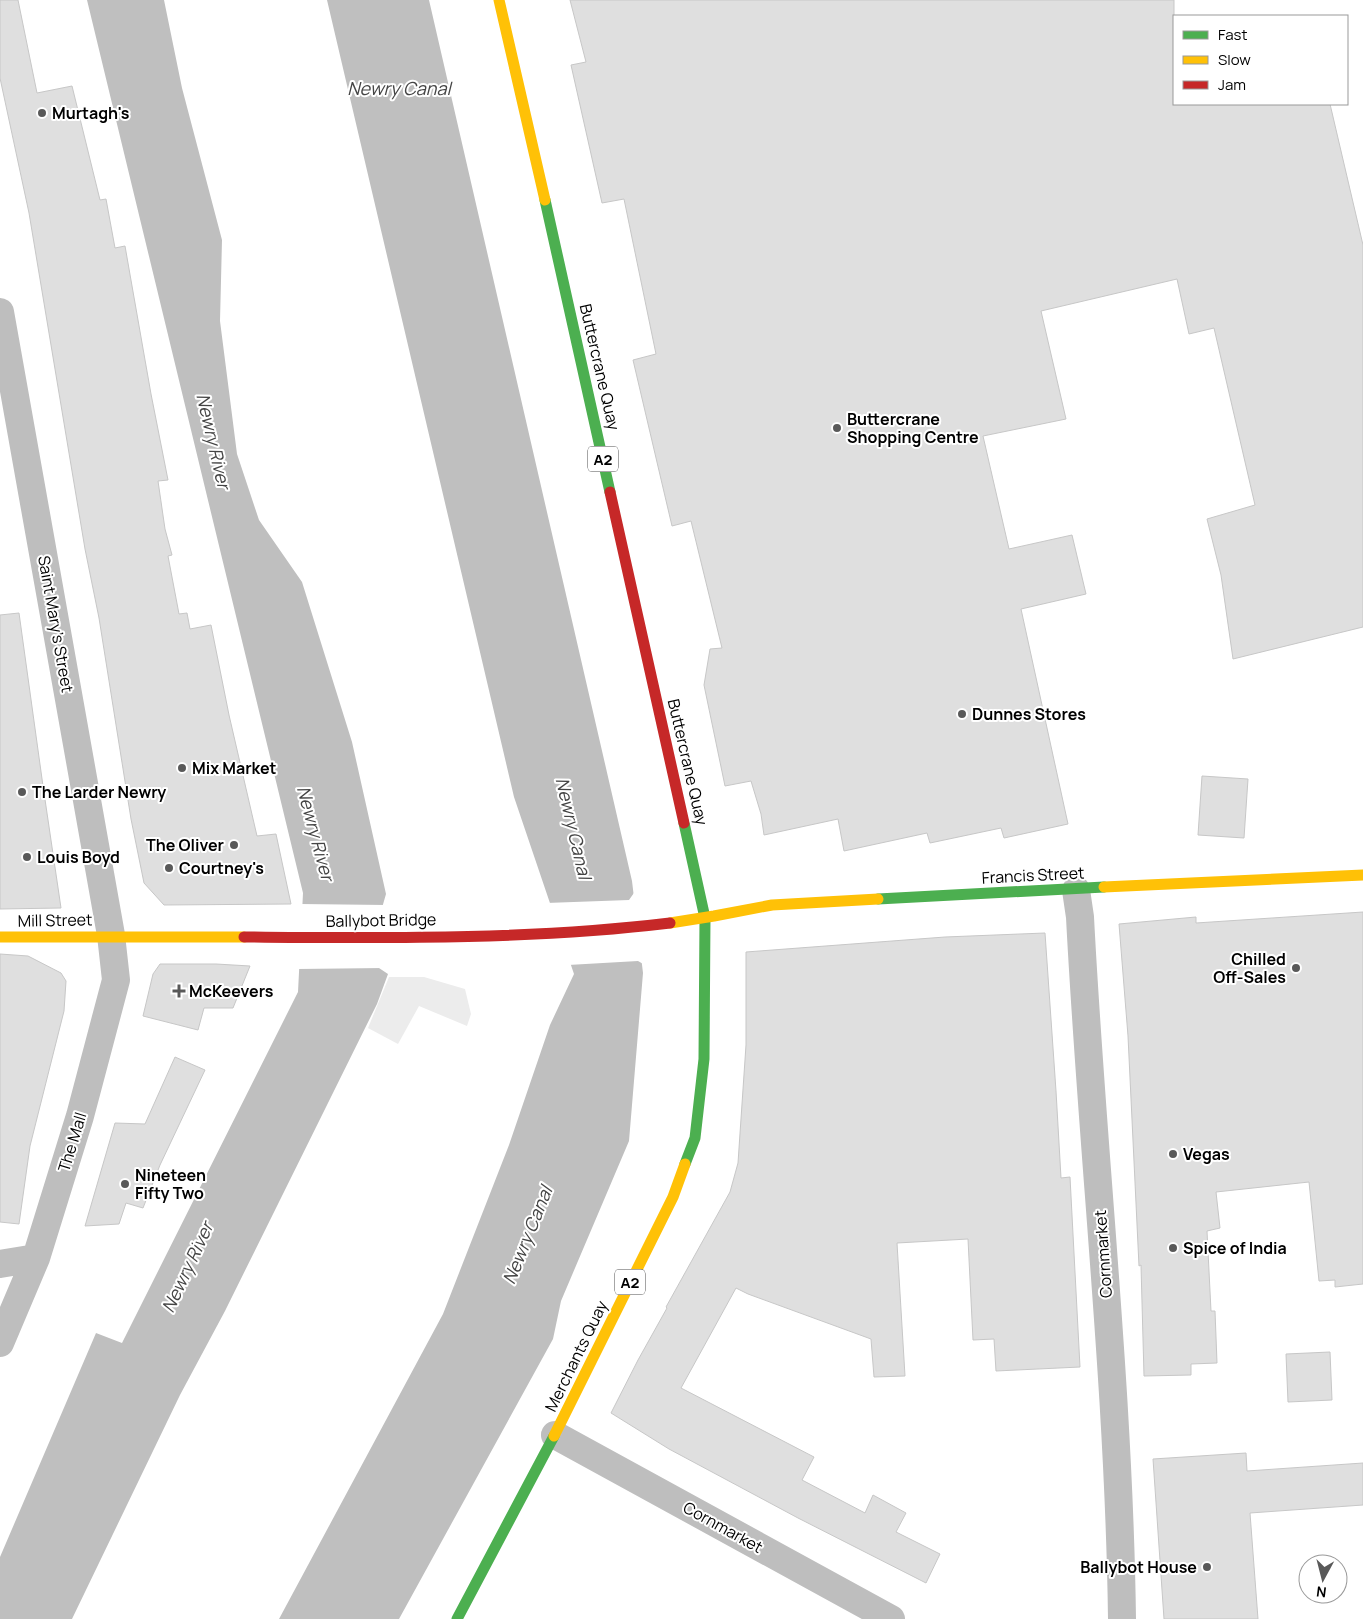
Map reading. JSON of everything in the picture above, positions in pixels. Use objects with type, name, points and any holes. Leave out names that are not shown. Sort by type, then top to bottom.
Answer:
[{"type":"main road","name":"Buttercrane Quay","points":[[499,0],[705,918]]},
{"type":"main road","name":"Francis Street","points":[[705,918],[761,906],[782,904],[1076,890],[1150,884],[1363,875]]},
{"type":"main road","name":"Ballybot Bridge","points":[[111,935],[265,937],[541,933],[705,918]]},
{"type":"main road","name":"Merchants Quay","points":[[457,1619],[556,1435],[625,1291],[673,1197],[695,1138],[704,1059],[705,918]]},
{"type":"main road","name":"Mill Street","points":[[0,937],[111,935]]},
{"type":"street","name":"Saint Mary's Street","points":[[0,312],[111,935]]},
{"type":"street","name":"Cornmarket","points":[[1076,890],[1080,917],[1103,1239],[1121,1549],[1122,1619]]},
{"type":"street","name":"The Mall","points":[[0,1343],[36,1258],[80,1116],[116,980],[111,935]]},
{"type":"street","points":[[0,1264],[36,1258]]},
{"type":"street","name":"Cornmarket","points":[[556,1435],[891,1619]]},
{"type":"shaded area","points":[[389,977],[424,977],[465,989],[471,1014],[467,1026],[419,1006],[398,1044],[368,1028]]},
{"type":"water","name":"Newry River","points":[[87,0],[164,0],[182,88],[222,240],[220,321],[237,454],[259,520],[302,582],[352,742],[386,894],[367,960],[388,974],[377,1004],[225,1311],[180,1395],[72,1619],[0,1619],[0,1557],[96,1333],[122,1343],[298,992],[303,893]]},
{"type":"water","name":"Newry Canal","points":[[327,0],[429,0],[632,881],[643,973],[629,1141],[561,1301],[553,1339],[399,1619],[279,1619],[443,1314],[509,1145],[550,1025],[574,974],[514,797]]},
{"type":"pier","points":[[636,890],[645,965],[638,961],[568,965],[546,903],[629,900]]},
{"type":"pier","points":[[300,904],[386,905],[370,959],[384,968],[297,969]]},
{"type":"building","points":[[0,0],[18,0],[37,93],[72,86],[100,200],[106,199],[115,248],[125,246],[168,480],[158,481],[165,529],[172,555],[168,556],[179,614],[187,613],[190,629],[211,625],[229,715],[257,836],[276,834],[291,904],[164,905],[144,883],[131,819],[99,618],[85,549],[29,213],[0,78]]},
{"type":"building","name":"Buttercrane Shopping Centre","points":[[570,0],[1174,0],[1173,105],[1330,105],[1363,245],[1363,627],[1233,659],[1221,575],[1207,519],[1255,505],[1214,328],[1189,334],[1177,279],[1041,311],[1066,419],[983,436],[1009,549],[1072,535],[1086,594],[1021,609],[1068,824],[1004,838],[1001,828],[930,843],[927,833],[844,851],[838,819],[764,835],[761,814],[751,781],[725,786],[704,685],[710,649],[722,648],[691,521],[672,526],[633,360],[656,354],[624,199],[602,203],[571,65],[586,62]]},
{"type":"building","points":[[19,613],[61,908],[0,909],[0,615]]},
{"type":"building","points":[[1202,776],[1248,779],[1244,838],[1198,835]]},
{"type":"building","points":[[1363,912],[1363,1284],[1335,1287],[1335,1280],[1319,1281],[1309,1182],[1216,1192],[1220,1228],[1207,1231],[1211,1311],[1215,1311],[1217,1363],[1191,1364],[1191,1375],[1144,1376],[1141,1265],[1139,1266],[1128,1036],[1119,924],[1196,917],[1196,923]]},
{"type":"building","points":[[1045,933],[1061,1178],[1070,1177],[1080,1367],[996,1371],[994,1339],[973,1340],[968,1239],[897,1243],[905,1376],[874,1377],[871,1339],[736,1288],[681,1388],[814,1457],[802,1480],[865,1513],[873,1495],[906,1513],[896,1532],[940,1554],[926,1583],[798,1518],[669,1449],[611,1413],[666,1307],[730,1192],[738,1163],[746,1045],[746,952],[945,937]]},
{"type":"building","points":[[0,954],[28,956],[61,973],[66,981],[64,1011],[30,1146],[19,1224],[0,1222]]},
{"type":"building","name":"McKeevers","points":[[160,964],[250,966],[233,1008],[204,1008],[198,1030],[143,1016],[153,974]]},
{"type":"building","points":[[175,1057],[205,1070],[160,1165],[143,1208],[126,1203],[119,1224],[85,1226],[115,1123],[145,1124]]},
{"type":"building","points":[[1330,1352],[1332,1400],[1288,1402],[1286,1354]]},
{"type":"building","name":"Ballybot House","points":[[1246,1453],[1247,1471],[1363,1463],[1363,1505],[1250,1513],[1258,1619],[1164,1619],[1153,1459]]},
{"type":"traffic: fast","points":[[545,200],[610,492]]},
{"type":"traffic: fast","points":[[684,823],[705,918],[704,1059],[695,1138],[685,1164]]},
{"type":"traffic: fast","points":[[878,899],[1104,887]]},
{"type":"traffic: fast","points":[[457,1619],[554,1436]]},
{"type":"traffic: slow","points":[[499,0],[545,200]]},
{"type":"traffic: slow","points":[[1104,887],[1363,875]]},
{"type":"traffic: slow","points":[[670,923],[772,905],[878,899]]},
{"type":"traffic: slow","points":[[0,937],[244,937]]},
{"type":"traffic: slow","points":[[554,1436],[673,1197],[685,1164]]},
{"type":"traffic: jam","points":[[610,492],[684,823]]},
{"type":"traffic: jam","points":[[244,937],[457,937],[617,929],[670,923]]},
{"type":"place","name":"Murtagh's","points":[[42,113]]},
{"type":"place","name":"Buttercrane Shopping Centre","points":[[837,428]]},
{"type":"place","name":"Dunnes Stores","points":[[962,714]]},
{"type":"place","name":"Mix Market","points":[[182,768]]},
{"type":"place","name":"The Larder Newry","points":[[22,792]]},
{"type":"place","name":"The Oliver","points":[[234,845]]},
{"type":"place","name":"Louis Boyd","points":[[27,857]]},
{"type":"place","name":"Courtney's","points":[[169,868]]},
{"type":"place","name":"Chilled Off-Sales","points":[[1296,968]]},
{"type":"place","name":"McKeevers","points":[[179,991]]},
{"type":"place","name":"Vegas","points":[[1173,1154]]},
{"type":"place","name":"Nineteen Fifty Two","points":[[125,1184]]},
{"type":"place","name":"Spice of India","points":[[1173,1248]]},
{"type":"place","name":"Ballybot House","points":[[1207,1567]]}]
